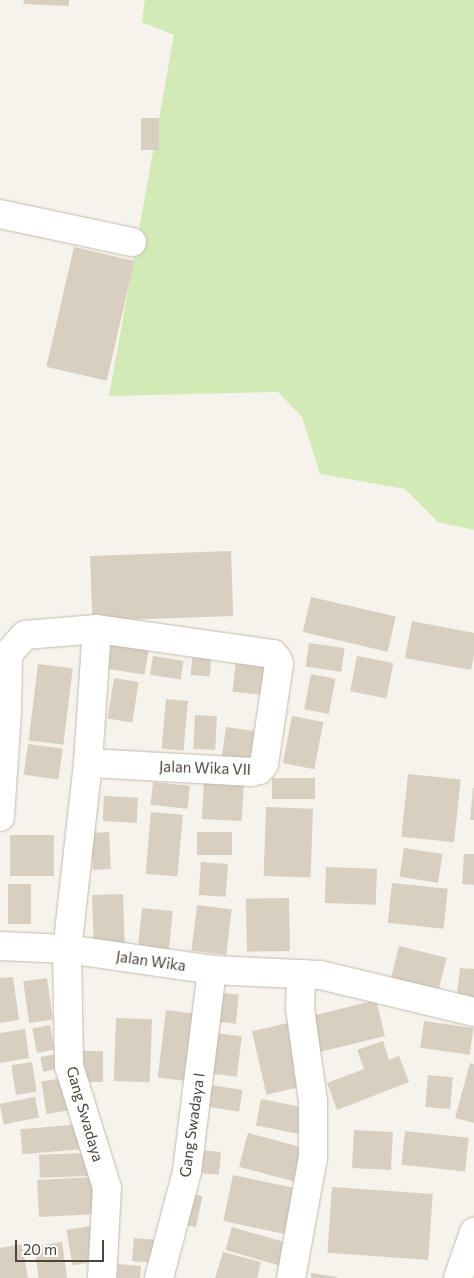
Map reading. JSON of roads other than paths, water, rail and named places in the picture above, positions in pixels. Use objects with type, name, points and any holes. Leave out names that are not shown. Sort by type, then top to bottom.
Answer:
[{"type":"street","points":[[0,214],[132,242]]},
{"type":"street","points":[[67,949],[88,763],[97,629]]},
{"type":"street","name":"Jalan Wika VII","points":[[4,711],[8,654],[25,635],[97,629],[273,654],[279,664],[264,764],[259,770],[251,772],[88,763]]},
{"type":"street","points":[[0,816],[4,711]]},
{"type":"street","name":"Jalan Wika","points":[[0,946],[67,949],[212,970],[320,975],[474,1012]]},
{"type":"street","name":"Gang Swadaya","points":[[67,949],[69,1066],[107,1188],[102,1278]]},
{"type":"street","name":"Gang Swadaya I","points":[[159,1278],[187,1171],[212,970]]},
{"type":"street","points":[[291,1278],[313,1157],[313,1102],[300,1008],[302,974]]},
{"type":"street","points":[[458,1278],[474,1232]]}]
